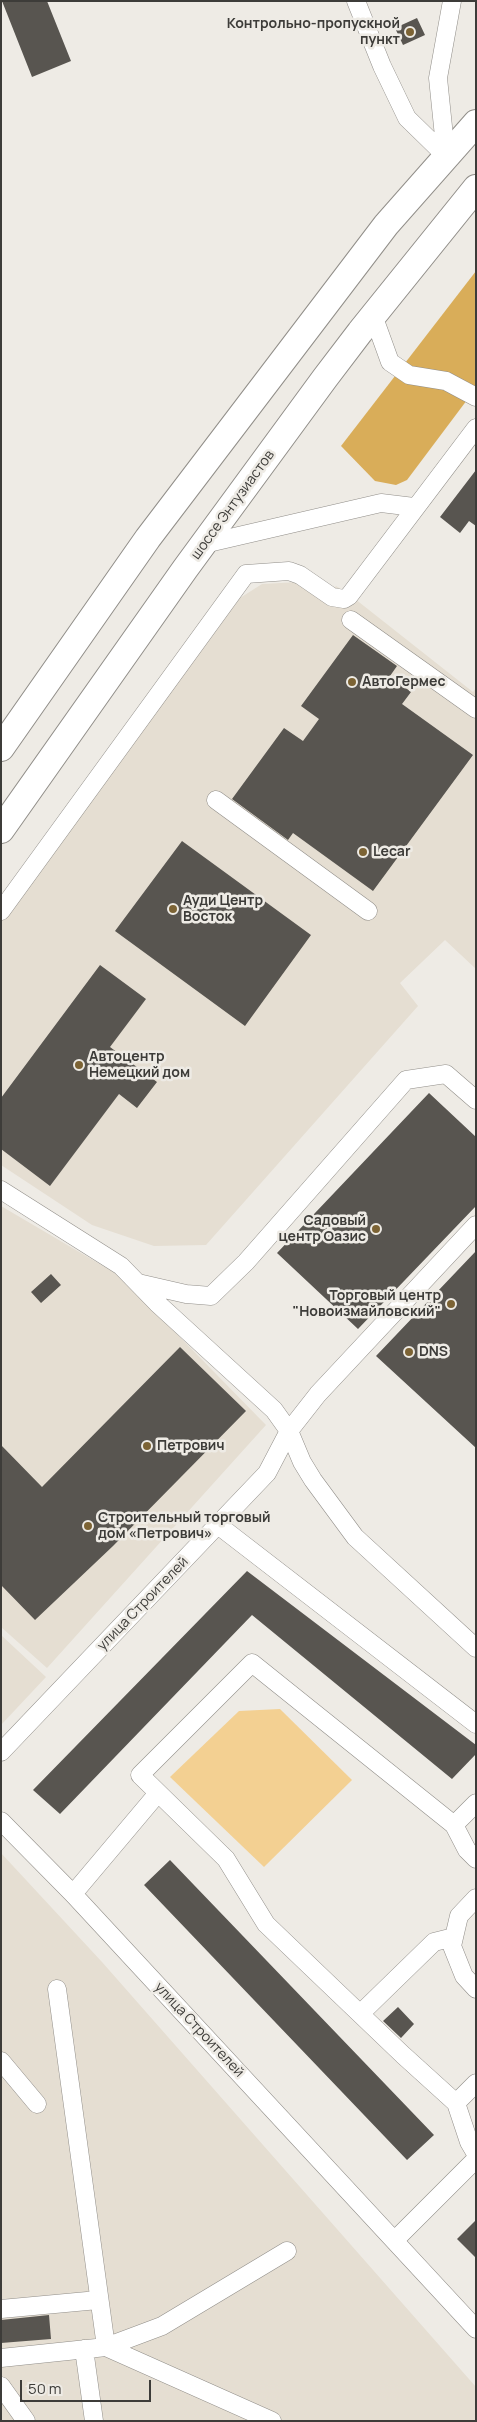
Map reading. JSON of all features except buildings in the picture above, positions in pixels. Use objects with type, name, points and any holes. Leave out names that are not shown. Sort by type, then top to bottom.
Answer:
[{"type":"highway","points":[[1,748],[154,531],[386,225],[476,123]]},
{"type":"highway","name":"шоссе Энтузиастов","points":[[1,830],[204,544],[373,315],[476,188]]},
{"type":"street","points":[[356,1],[382,66],[407,118],[446,156]]},
{"type":"street","points":[[446,156],[438,78],[452,1]]},
{"type":"street","points":[[373,315],[390,362],[409,375],[446,382],[476,397]]},
{"type":"street","points":[[1,911],[246,574],[289,571],[332,597],[344,599],[352,593],[414,507],[476,428]]},
{"type":"street","points":[[204,544],[381,503],[414,507]]},
{"type":"street","points":[[351,620],[476,709]]},
{"type":"street","points":[[216,800],[368,911]]},
{"type":"street","points":[[138,1283],[186,1294],[211,1296],[246,1262],[406,1080],[446,1074],[476,1100]]},
{"type":"street","points":[[1,1190],[101,1255],[122,1266],[274,1410],[289,1431],[302,1462],[313,1480],[355,1537],[476,1648]]},
{"type":"street","name":"улица Строителей","points":[[1,1752],[267,1473],[289,1431],[350,1358],[476,1224]]},
{"type":"street","points":[[218,1525],[476,1724]]},
{"type":"street","points":[[476,1860],[467,1850],[454,1825],[252,1662],[140,1775],[226,1859],[266,1924],[456,2103],[469,2142],[476,2154]]},
{"type":"street","points":[[73,1894],[158,1793]]},
{"type":"street","points":[[454,1825],[474,1808]]},
{"type":"street","name":"улица Строителей","points":[[1,1821],[73,1894],[476,2329]]},
{"type":"street","points":[[476,1898],[460,1916],[452,1946],[464,1976],[476,1989]]},
{"type":"street","points":[[360,2014],[434,1942],[454,1937]]},
{"type":"street","points":[[57,1989],[98,2300],[106,2347]]},
{"type":"street","points":[[1,2062],[37,2104]]},
{"type":"street","points":[[456,2103],[476,2083]]},
{"type":"street","points":[[395,2240],[476,2159]]},
{"type":"street","points":[[1,2358],[106,2347],[162,2326],[287,2251]]},
{"type":"street","points":[[1,2309],[98,2300]]},
{"type":"street","points":[[106,2347],[272,2421]]},
{"type":"street","points":[[84,2349],[94,2421]]},
{"type":"street","points":[[1,2386],[26,2421]]},
{"type":"shaded area","points":[[476,271],[476,388],[407,480],[396,485],[375,481],[341,446]]},
{"type":"shaded area","points":[[299,582],[325,600],[336,586],[473,692],[476,688],[476,969],[445,940],[400,983],[418,1006],[206,1245],[154,1246],[92,1225],[1,1165],[1,922],[240,598],[262,584]]},
{"type":"shaded area","name":"Строительный торговый дом «Петрович»","points":[[1,1206],[120,1276],[266,1425],[47,1668],[1,1627]]},
{"type":"shaded area","points":[[1,1635],[46,1677],[1,1725]]},
{"type":"shaded area","points":[[280,1709],[352,1780],[264,1867],[170,1777],[239,1711]]},
{"type":"shaded area","points":[[1,1853],[102,1962],[476,2387],[476,2421],[1,2421]]},
{"type":"place","name":"Контрольно-пропускной пункт","points":[[410,32]]},
{"type":"place","name":"АвтоГермес","points":[[352,682]]},
{"type":"place","name":"Lecar","points":[[363,852]]},
{"type":"place","name":"Ауди Центр Восток","points":[[173,909]]},
{"type":"place","name":"Автоцентр Немецкий дом","points":[[79,1065]]},
{"type":"place","name":"Садовый центр Оазис","points":[[376,1229]]},
{"type":"place","name":"Торговый центр \"Новоизмайловский\"","points":[[451,1304]]},
{"type":"place","name":"DNS","points":[[409,1352]]},
{"type":"place","name":"Петрович","points":[[147,1446]]},
{"type":"place","name":"Строительный торговый дом «Петрович»","points":[[88,1526]]}]
